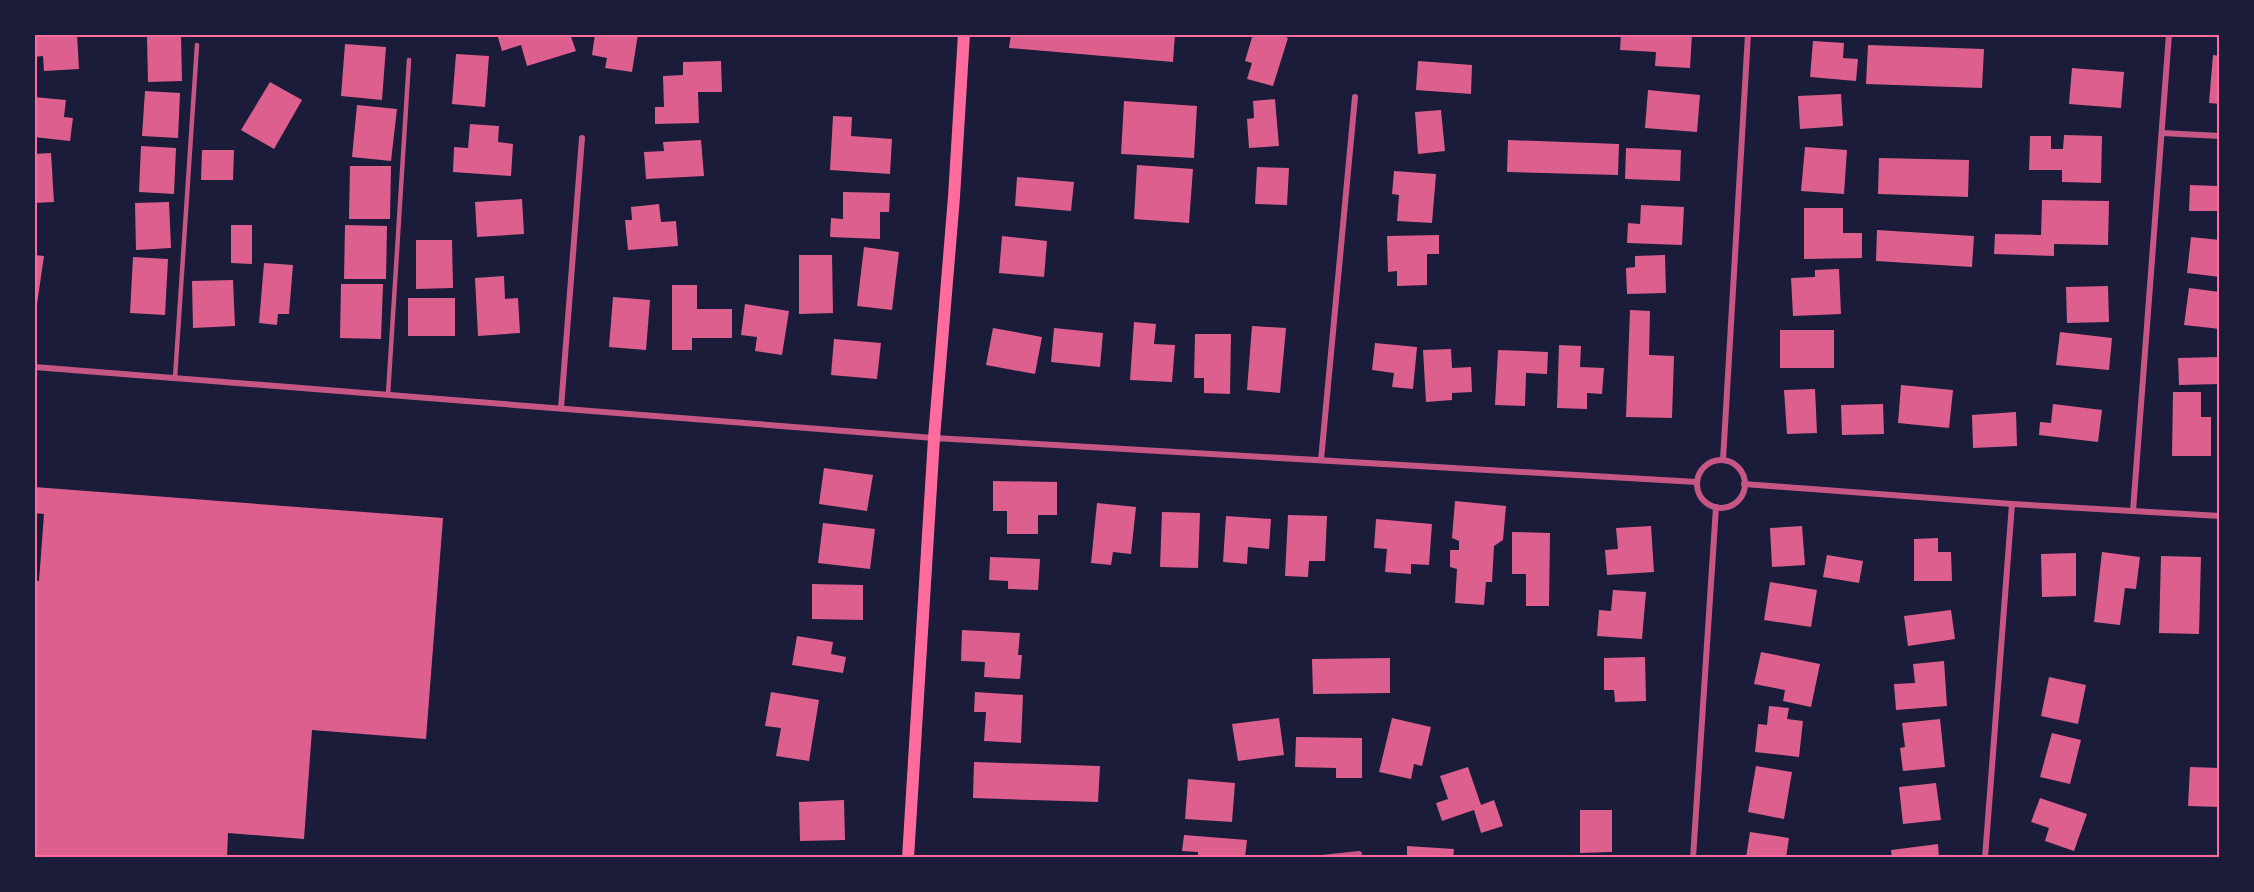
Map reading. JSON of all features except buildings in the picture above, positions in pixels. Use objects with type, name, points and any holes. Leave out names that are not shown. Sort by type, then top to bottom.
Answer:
[{"type":"main road","points":[[908,858],[934,438],[954,197],[964,34]]},
{"type":"street","points":[[1723,460],[1748,34]]},
{"type":"street","points":[[2133,511],[2169,34]]},
{"type":"street","points":[[1321,460],[1355,97]]},
{"type":"street","points":[[2162,133],[2220,136]]},
{"type":"street","points":[[561,408],[582,138]]},
{"type":"street","points":[[34,367],[934,438],[1697,482]]},
{"type":"street","points":[[1723,460],[1741,470],[1744,484],[1739,499],[1733,504],[1716,507],[1708,504],[1702,498],[1697,482],[1703,468],[1715,461],[1723,460]]},
{"type":"street","points":[[1744,484],[2012,504],[2220,516]]},
{"type":"street","points":[[1985,858],[2012,504]]},
{"type":"street","points":[[1693,858],[1716,507]]},
{"type":"street","points":[[1321,858],[1359,854]]},
{"type":"lane","points":[[175,378],[197,45]]},
{"type":"lane","points":[[388,395],[409,60]]}]
